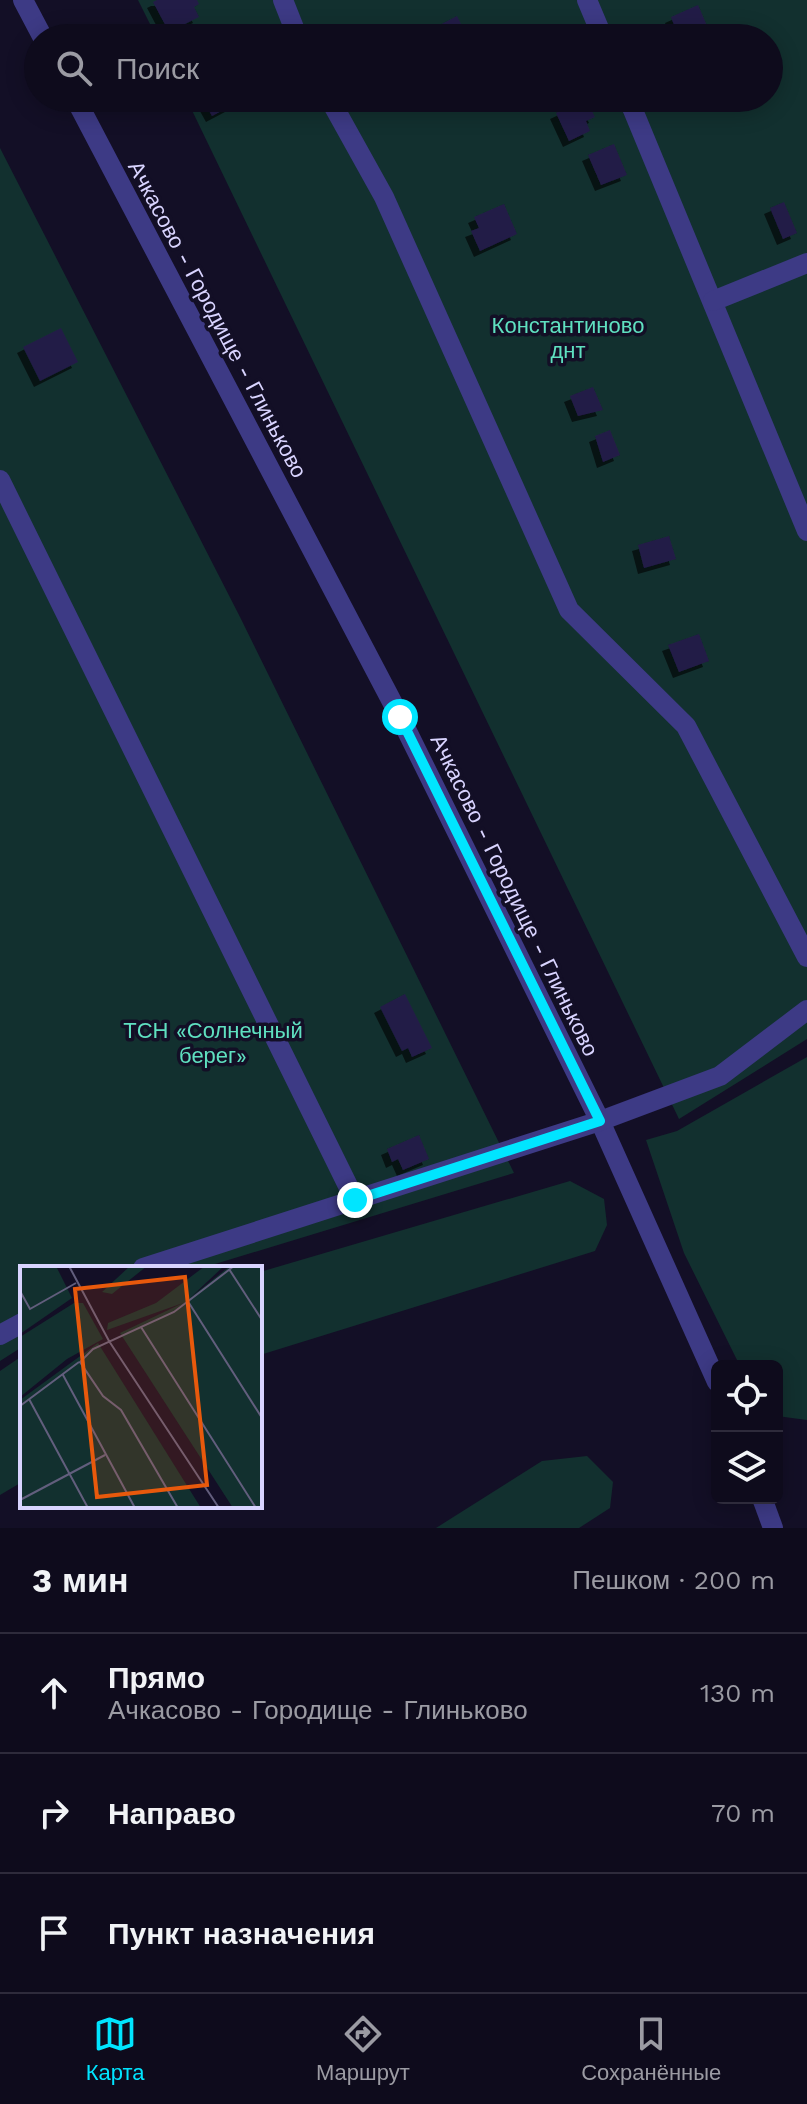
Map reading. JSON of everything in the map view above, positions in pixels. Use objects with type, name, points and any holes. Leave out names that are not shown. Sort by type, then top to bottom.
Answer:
[{"type":"street","points":[[23,0],[36,24]]},
{"type":"street","points":[[283,0],[292,24]]},
{"type":"street","points":[[587,0],[597,24]]},
{"type":"street","name":"Ачкасово - Городище - Глиньково","points":[[82,112],[400,717],[600,1121],[711,1369]]},
{"type":"street","points":[[337,112],[384,197],[569,610],[686,726],[807,957]]},
{"type":"street","points":[[634,112],[807,531]]},
{"type":"street","points":[[713,301],[807,263]]},
{"type":"street","points":[[0,480],[355,1200]]},
{"type":"street","points":[[149,1266],[600,1121],[720,1076],[807,1010]]},
{"type":"street","points":[[0,1335],[20,1324]]},
{"type":"street","points":[[764,1504],[773,1528]]},
{"type":"green space","name":"Константиново днт","points":[[138,0],[807,0],[807,1039],[679,1119],[193,112],[783,112],[783,24],[150,24]]},
{"type":"green space","name":"ТСН «Солнечный берег»","points":[[0,148],[240,617],[514,1173],[209,1266],[20,1266],[20,1348],[0,1361]]},
{"type":"green space","points":[[807,1057],[807,1420],[783,1417],[783,1360],[737,1360],[684,1253],[646,1140],[677,1131]]},
{"type":"green space","points":[[570,1181],[604,1199],[607,1225],[595,1251],[262,1354],[262,1271]]},
{"type":"green space","points":[[20,1357],[20,1483],[0,1495],[0,1371]]},
{"type":"green space","points":[[587,1456],[613,1482],[610,1508],[579,1528],[436,1528],[542,1461]]},
{"type":"building","points":[[197,0],[199,4],[194,7],[199,17],[185,24],[165,24],[153,2]]},
{"type":"building","points":[[698,5],[706,24],[674,24],[671,17]]},
{"type":"building","points":[[457,16],[461,24],[442,24]]},
{"type":"building","points":[[592,112],[595,117],[586,121],[590,131],[569,141],[556,113]]},
{"type":"building","points":[[614,144],[627,175],[601,185],[588,155]]},
{"type":"building","points":[[784,202],[797,233],[783,239],[770,208]]},
{"type":"building","points":[[504,204],[517,234],[480,251],[471,231],[479,228],[474,217]]},
{"type":"building","points":[[61,328],[78,362],[40,381],[23,347]]},
{"type":"building","points":[[593,387],[603,410],[578,416],[570,396]]},
{"type":"building","points":[[610,430],[620,455],[603,462],[595,436]]},
{"type":"building","points":[[669,536],[676,559],[644,568],[638,545]]},
{"type":"building","points":[[699,634],[709,661],[679,672],[668,645]]},
{"type":"building","points":[[405,994],[432,1048],[412,1057],[408,1048],[402,1051],[380,1007]]},
{"type":"building","points":[[419,1135],[429,1159],[403,1170],[398,1159],[392,1162],[387,1149]]},
{"type":"route","points":[[355,1200],[600,1121],[400,717]]}]
